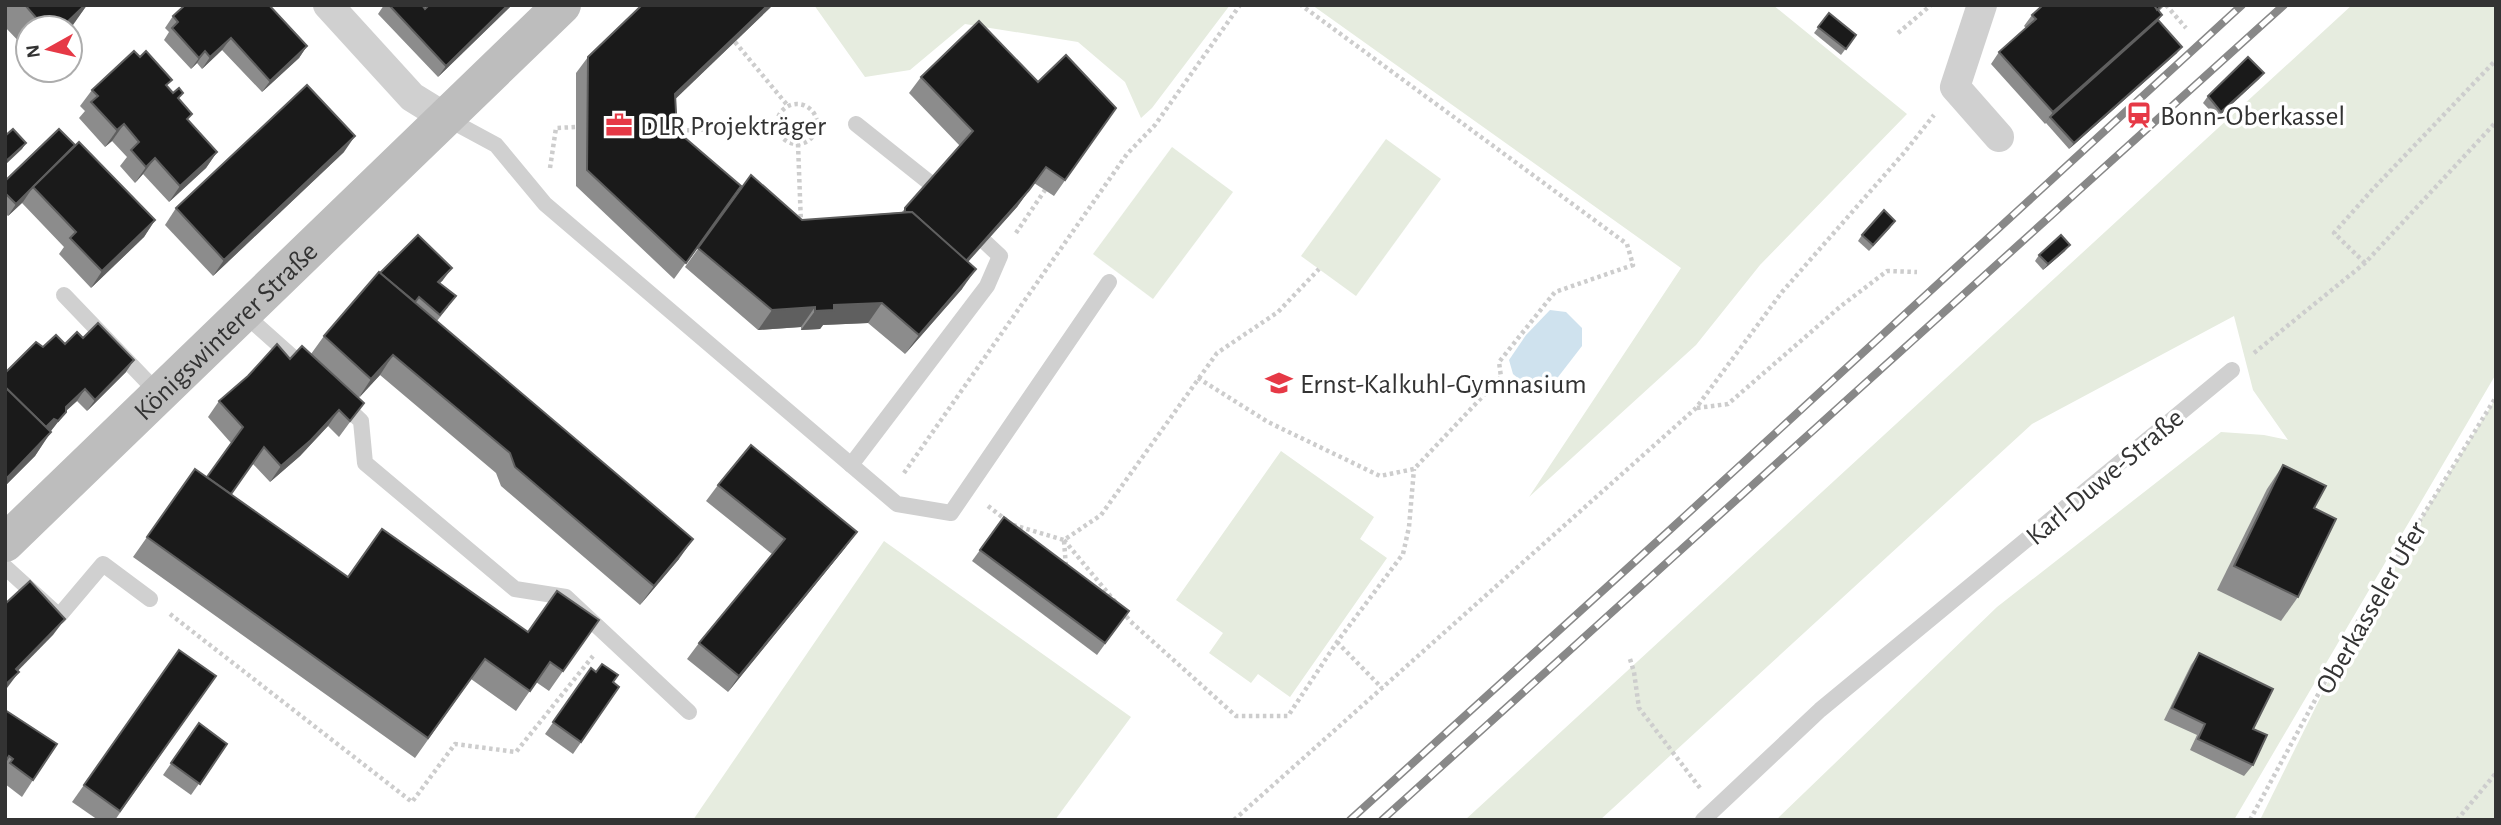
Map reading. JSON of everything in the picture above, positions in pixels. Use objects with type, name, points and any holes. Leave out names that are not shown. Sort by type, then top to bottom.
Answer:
[{"type":"main road","name":"Königswinterer Straße","points":[[5,543],[562,5]]},
{"type":"street","points":[[328,5],[412,97],[446,118]]},
{"type":"street","points":[[1982,5],[1955,87],[1999,137]]},
{"type":"lane","points":[[446,118],[496,145],[545,204],[897,504],[951,513],[1109,282]]},
{"type":"lane","points":[[856,124],[930,183]]},
{"type":"lane","points":[[851,465],[987,286],[1000,256],[985,242]]},
{"type":"lane","points":[[64,295],[159,394]]},
{"type":"lane","points":[[243,313],[361,421],[365,463],[515,589],[566,597],[689,712]]},
{"type":"lane","name":"Karl-Duwe-Straße","points":[[1709,814],[1820,710],[2232,370]]},
{"type":"lane","points":[[5,567],[59,616],[103,564],[150,599]]},
{"type":"path","points":[[883,492],[1127,154],[1155,125],[1240,5]]},
{"type":"path","points":[[1198,378],[1268,422],[1380,477],[1414,469],[1501,377],[1499,362],[1555,292],[1633,265],[1627,244],[1301,5]]},
{"type":"path","points":[[1898,33],[1931,5]]},
{"type":"path","points":[[2166,5],[2186,28]]},
{"type":"path","points":[[735,42],[788,106]]},
{"type":"path","points":[[2365,263],[2334,233],[2496,60]]},
{"type":"path","points":[[1234,820],[1696,408],[1782,292],[1903,154],[1955,87]]},
{"type":"path","points":[[797,104],[812,110],[816,117],[816,132],[811,139],[798,144],[783,139],[777,126],[778,118],[788,106],[797,104]]},
{"type":"path","points":[[2232,370],[2365,263],[2496,122]]},
{"type":"path","points":[[665,132],[777,126]]},
{"type":"path","points":[[545,204],[556,128],[576,127]]},
{"type":"path","points":[[798,144],[801,225]]},
{"type":"path","points":[[1000,256],[1045,190]]},
{"type":"path","points":[[1064,540],[1101,515],[1217,353],[1278,312],[1319,269]]},
{"type":"path","points":[[1696,408],[1728,404],[1841,306],[1887,271],[1917,272]]},
{"type":"path","name":"Oberkasseler Ufer","points":[[2250,820],[2359,619],[2496,397]]},
{"type":"path","points":[[967,491],[1013,525],[1064,540],[1130,621],[1236,716],[1288,716],[1337,642],[1403,554],[1409,527],[1414,469]]},
{"type":"path","points":[[1064,540],[1066,568]]},
{"type":"path","points":[[150,599],[412,802],[455,744],[516,752],[608,636]]},
{"type":"path","points":[[1337,642],[1382,688]]},
{"type":"path","points":[[1630,659],[1639,708],[1709,814]]},
{"type":"path","points":[[2457,820],[2496,773]]},
{"type":"shaded area","points":[[814,5],[1230,5],[1152,108],[1141,118],[1125,82],[1078,42],[965,24],[910,70],[865,77]]},
{"type":"shaded area","points":[[1312,5],[1773,5],[1907,114],[1760,265],[1696,345],[1529,497],[1681,268]]},
{"type":"shaded area","points":[[2352,5],[2496,5],[2496,374],[2234,820],[1776,820],[1997,607],[2221,432],[2264,435],[2288,440],[2253,390],[2234,316],[2032,424],[1600,820],[1465,820]]},
{"type":"shaded area","points":[[1386,139],[1441,179],[1356,296],[1301,256]]},
{"type":"shaded area","points":[[1172,147],[1233,192],[1153,299],[1093,254]]},
{"type":"shaded area","points":[[2496,398],[2496,820],[2260,820],[2359,619]]},
{"type":"shaded area","points":[[1281,451],[1374,517],[1360,539],[1387,558],[1290,697],[1258,674],[1251,683],[1209,653],[1223,633],[1176,600]]},
{"type":"shaded area","points":[[884,541],[1131,717],[1055,820],[693,820]]},
{"type":"water","points":[[1550,310],[1566,312],[1582,328],[1582,346],[1555,381],[1539,387],[1526,385],[1513,374],[1509,360],[1526,335]]},
{"type":"building","points":[[25,5],[85,5],[76,14],[33,14]]},
{"type":"building","points":[[185,5],[269,5],[307,46],[270,81],[231,38],[210,57],[205,51],[199,58],[172,28],[178,22],[173,16]]},
{"type":"building","points":[[389,5],[422,5],[425,9],[429,5],[508,5],[446,66]]},
{"type":"building","points":[[642,5],[768,5],[675,94],[677,131],[741,186],[686,263],[587,170],[588,57]]},
{"type":"building","points":[[2043,5],[2154,5],[2162,15],[2053,112],[1999,52],[2036,19],[2032,15]]},
{"type":"building","points":[[1829,13],[1856,35],[1846,49],[1818,27]]},
{"type":"building","points":[[2158,20],[2182,47],[2074,143],[2050,117]]},
{"type":"building","points":[[979,21],[1038,82],[1066,55],[1116,108],[1065,180],[1046,167],[966,261],[912,212],[905,212],[905,208],[973,131],[921,77]]},
{"type":"building","points":[[134,51],[140,57],[146,51],[172,80],[166,85],[173,93],[179,88],[183,93],[178,98],[192,114],[187,119],[217,152],[180,186],[155,158],[146,167],[131,150],[139,142],[124,124],[117,130],[91,102],[98,96],[92,90]]},
{"type":"building","points":[[2248,57],[2264,73],[2221,112],[2208,96]]},
{"type":"building","points":[[307,85],[355,136],[224,260],[176,208]]},
{"type":"building","points":[[13,129],[26,143],[5,162],[5,136]]},
{"type":"building","points":[[59,129],[75,145],[16,204],[5,193],[5,181]]},
{"type":"building","points":[[79,142],[155,220],[102,271],[70,238],[76,232],[33,187]]},
{"type":"building","points":[[751,175],[802,220],[912,212],[976,269],[919,335],[882,303],[834,305],[834,310],[815,311],[815,307],[772,310],[698,248]]},
{"type":"building","points":[[1884,210],[1895,221],[1873,245],[1862,235]]},
{"type":"building","points":[[418,235],[452,268],[438,282],[456,296],[440,315],[419,297],[415,302],[380,273]]},
{"type":"building","points":[[2061,235],[2070,245],[2048,264],[2039,255]]},
{"type":"building","points":[[379,272],[693,539],[654,586],[515,467],[510,453],[393,355],[371,379],[324,336]]},
{"type":"building","points":[[98,323],[134,360],[95,400],[85,389],[66,407],[66,412],[58,421],[54,419],[46,427],[5,387],[5,373],[36,342],[43,347],[56,335],[65,344],[77,332],[83,338]]},
{"type":"building","points":[[277,344],[290,359],[302,346],[364,403],[350,421],[339,410],[311,440],[281,466],[264,447],[231,494],[207,477],[243,427],[219,401],[248,376]]},
{"type":"building","points":[[5,387],[51,432],[5,480]]},
{"type":"building","points":[[751,445],[857,532],[739,676],[699,643],[785,539],[718,485]]},
{"type":"building","points":[[2283,465],[2326,486],[2314,508],[2336,519],[2298,597],[2234,566]]},
{"type":"building","points":[[195,469],[348,577],[382,529],[528,632],[557,591],[599,620],[563,671],[550,662],[530,691],[485,659],[428,738],[147,537]]},
{"type":"building","points":[[1004,517],[1129,611],[1105,643],[980,550]]},
{"type":"building","points":[[30,581],[65,619],[16,669],[19,672],[5,685],[5,604]]},
{"type":"building","points":[[179,650],[216,676],[120,811],[84,785]]},
{"type":"building","points":[[2199,653],[2273,689],[2253,729],[2267,735],[2253,765],[2198,739],[2205,724],[2172,708]]},
{"type":"building","points":[[602,664],[618,675],[613,682],[619,687],[581,742],[553,722],[591,668],[596,672]]},
{"type":"building","points":[[5,710],[57,744],[33,780],[10,763],[13,759],[9,756],[5,760]]},
{"type":"building","points":[[199,723],[227,744],[200,784],[171,763]]},
{"type":"railway","points":[[1350,820],[2242,5]]},
{"type":"railway","points":[[1382,820],[2284,5]]},
{"type":"place","name":"Bonn-Oberkassel","points":[[2139,115]]},
{"type":"place","name":"DLR Projekträger","points":[[619,125]]},
{"type":"place","name":"Ernst-Kalkuhl-Gymnasium","points":[[1279,383]]}]
